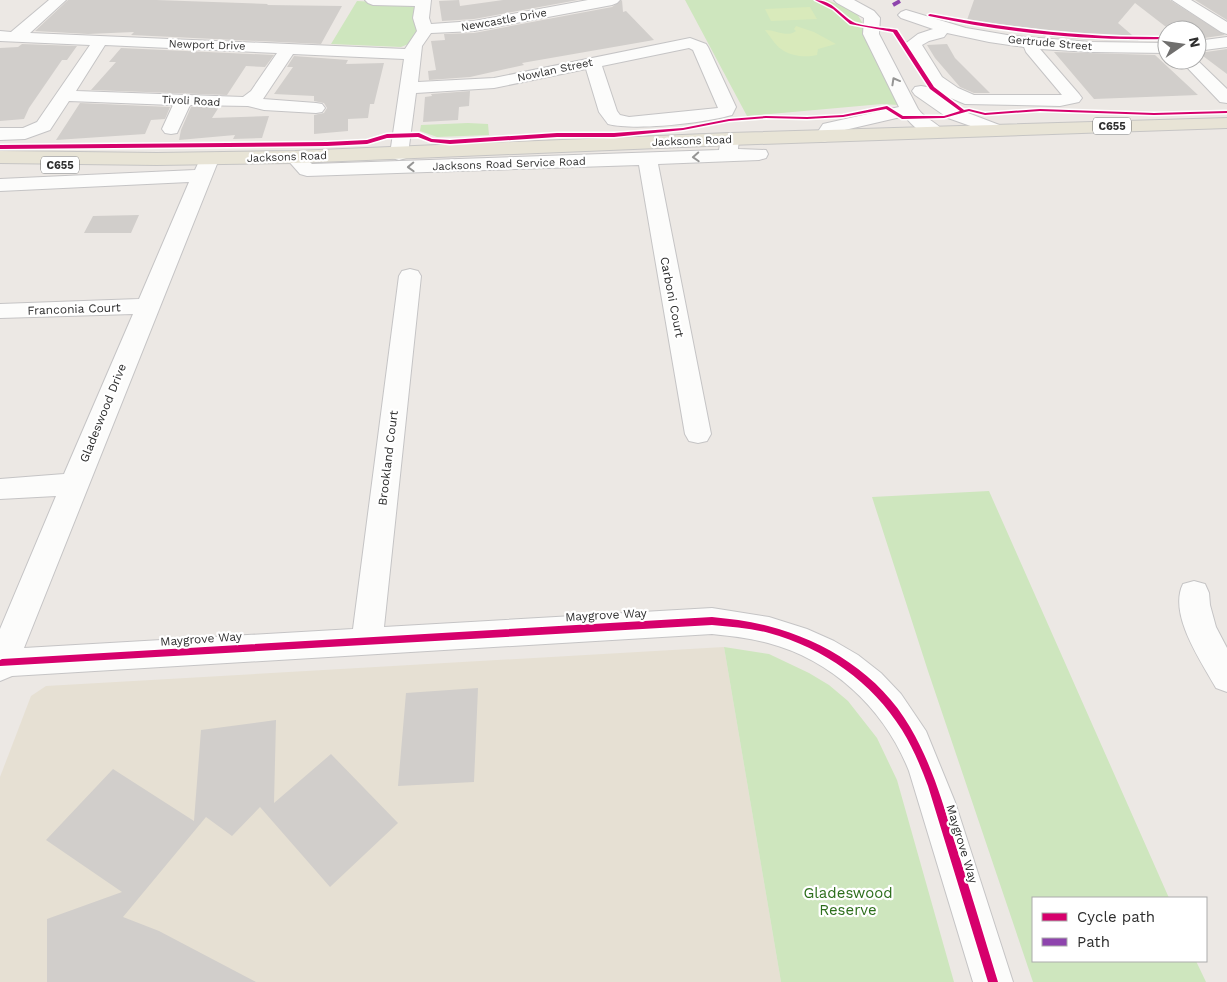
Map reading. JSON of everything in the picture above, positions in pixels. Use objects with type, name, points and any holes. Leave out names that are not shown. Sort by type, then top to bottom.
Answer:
[{"type":"main road","name":"Jacksons Road","points":[[0,157],[156,159],[206,168],[295,158],[729,147],[824,136],[1227,123]]},
{"type":"main road","name":"Jacksons Road","points":[[0,169],[156,159]]},
{"type":"street","points":[[8,36],[58,0]]},
{"type":"street","points":[[373,0],[422,1],[421,18],[425,29],[416,43],[413,54],[399,154]]},
{"type":"street","name":"Newcastle Drive","points":[[425,29],[461,28],[612,0]]},
{"type":"street","points":[[842,0],[884,14]]},
{"type":"street","points":[[856,0],[884,14]]},
{"type":"street","points":[[1180,0],[1227,29]]},
{"type":"street","points":[[884,14],[882,34],[886,44],[931,117],[935,132]]},
{"type":"street","points":[[884,14],[872,18],[871,34],[909,109],[915,118],[935,132]]},
{"type":"street","name":"Gertrude Street","points":[[884,14],[984,36],[1034,42],[1118,48],[1157,48]]},
{"type":"street","points":[[939,26],[938,34],[924,37],[913,44],[936,80],[952,92],[971,100],[1060,101],[1073,98],[1032,48],[1034,42]]},
{"type":"street","name":"Newport Drive","points":[[8,36],[413,54]]},
{"type":"street","points":[[0,134],[25,133],[44,126],[66,96],[101,40]]},
{"type":"street","points":[[1207,45],[1227,42]]},
{"type":"street","name":"Nowlan Street","points":[[408,88],[491,84],[685,43],[694,43],[700,47],[726,103],[726,111],[722,113],[629,122],[614,120],[608,112],[593,63]]},
{"type":"street","points":[[247,102],[257,95],[289,48]]},
{"type":"street","points":[[1198,70],[1226,98]]},
{"type":"street","points":[[912,84],[954,114],[996,130]]},
{"type":"street","name":"Tivoli Road","points":[[66,96],[247,102],[292,114],[316,108]]},
{"type":"street","points":[[171,129],[183,101]]},
{"type":"street","points":[[824,136],[828,128],[895,114],[909,109]]},
{"type":"street","name":"Jacksons Road Service Road","points":[[295,158],[307,170],[647,160],[729,147],[759,154]]},
{"type":"street","name":"Carboni Court","points":[[647,160],[698,434]]},
{"type":"street","points":[[0,185],[206,168]]},
{"type":"street","name":"Gladeswood Drive","points":[[1,665],[147,306],[206,168]]},
{"type":"street","name":"Brookland Court","points":[[367,640],[410,276]]},
{"type":"street","name":"Franconia Court","points":[[0,312],[147,306]]},
{"type":"street","points":[[0,489],[74,484]]},
{"type":"street","points":[[1194,593],[1198,622],[1227,678]]},
{"type":"street","name":"Maygrove Way","points":[[1,665],[367,640],[712,621],[750,624],[774,630],[818,647],[857,672],[890,705],[915,745],[928,773],[937,800],[993,982]]},
{"type":"shaded area","points":[[724,647],[781,982],[0,982],[0,777],[31,696],[46,686]]},
{"type":"green space","points":[[685,0],[827,0],[856,12],[866,29],[899,105],[882,104],[747,116]]},
{"type":"green space","points":[[357,1],[416,4],[419,27],[411,43],[401,47],[331,44]]},
{"type":"green space","points":[[810,7],[817,19],[771,21],[765,9]]},
{"type":"green space","points":[[796,26],[814,32],[836,44],[818,49],[817,55],[798,56],[781,49],[765,30],[789,34],[796,31],[794,29]]},
{"type":"green space","points":[[488,124],[489,135],[437,137],[420,131],[421,125]]},
{"type":"green space","points":[[989,491],[1169,897],[1032,897],[1032,962],[1196,962],[1206,982],[1033,982],[928,671],[872,497]]},
{"type":"green space","name":"Gladeswood Reserve","points":[[724,647],[769,654],[809,673],[829,685],[848,701],[877,738],[897,780],[954,982],[781,982]]},
{"type":"building","points":[[68,0],[156,0],[342,6],[321,44],[131,35],[134,32],[88,34],[35,31]]},
{"type":"building","points":[[459,0],[460,6],[503,0],[578,0],[474,19],[442,21],[439,1]]},
{"type":"building","points":[[622,0],[623,12],[626,11],[654,40],[522,63],[524,65],[470,77],[429,80],[428,71],[436,70],[431,41],[445,40],[444,34],[474,33],[612,7]]},
{"type":"building","points":[[974,0],[1170,0],[1201,20],[1157,20],[1135,3],[1118,23],[1139,41],[1043,36],[1038,29],[967,20]]},
{"type":"building","points":[[1195,0],[1227,0],[1227,20]]},
{"type":"building","points":[[1207,24],[1225,35],[1207,38]]},
{"type":"building","points":[[22,44],[77,46],[67,60],[62,60],[29,108],[24,119],[0,121],[0,48],[18,47]]},
{"type":"building","points":[[947,44],[955,58],[990,93],[974,93],[960,87],[935,58],[927,45]]},
{"type":"building","points":[[121,48],[274,55],[265,67],[246,66],[227,95],[91,90],[116,62],[109,62]]},
{"type":"building","points":[[1227,49],[1227,74],[1207,59],[1207,52]]},
{"type":"building","points":[[1054,52],[1155,55],[1157,57],[1157,70],[1171,70],[1198,95],[1094,99]]},
{"type":"building","points":[[294,56],[348,60],[346,64],[384,63],[374,104],[370,104],[368,118],[348,119],[348,131],[314,134],[314,115],[324,113],[327,108],[324,103],[314,101],[314,96],[274,94],[293,67],[287,67]]},
{"type":"building","points":[[470,91],[469,106],[459,107],[458,120],[423,122],[425,97],[432,96],[431,94]]},
{"type":"building","points":[[80,103],[170,107],[165,119],[151,120],[145,134],[56,140]]},
{"type":"building","points":[[191,107],[219,107],[212,118],[269,116],[262,138],[233,139],[235,135],[179,140],[181,130]]},
{"type":"building","points":[[139,215],[131,233],[84,233],[93,216]]},
{"type":"building","points":[[478,688],[474,782],[398,786],[406,693]]},
{"type":"building","points":[[276,720],[274,803],[331,754],[398,823],[330,887],[260,807],[232,836],[206,817],[123,917],[159,931],[256,982],[47,982],[47,919],[122,892],[46,840],[113,769],[194,821],[201,730]]},
{"type":"marked path","points":[[893,5],[902,0]]},
{"type":"cycle path","points":[[817,0],[834,8],[852,23],[895,31],[932,88],[963,111]]},
{"type":"cycle path","points":[[930,15],[988,26],[1048,34],[1107,38],[1157,38]]},
{"type":"cycle path","points":[[0,147],[327,144],[367,142],[387,136],[419,135],[431,140],[450,142],[557,135],[614,135],[683,129],[729,120],[766,117],[807,118],[843,116],[887,107],[902,118],[944,117],[969,110],[985,114],[1040,110],[1154,114],[1227,112]]},
{"type":"cycle path","points":[[2,663],[712,621],[741,624],[769,630],[823,650],[847,665],[869,683],[889,704],[906,728],[921,757],[932,786],[993,982]]}]
